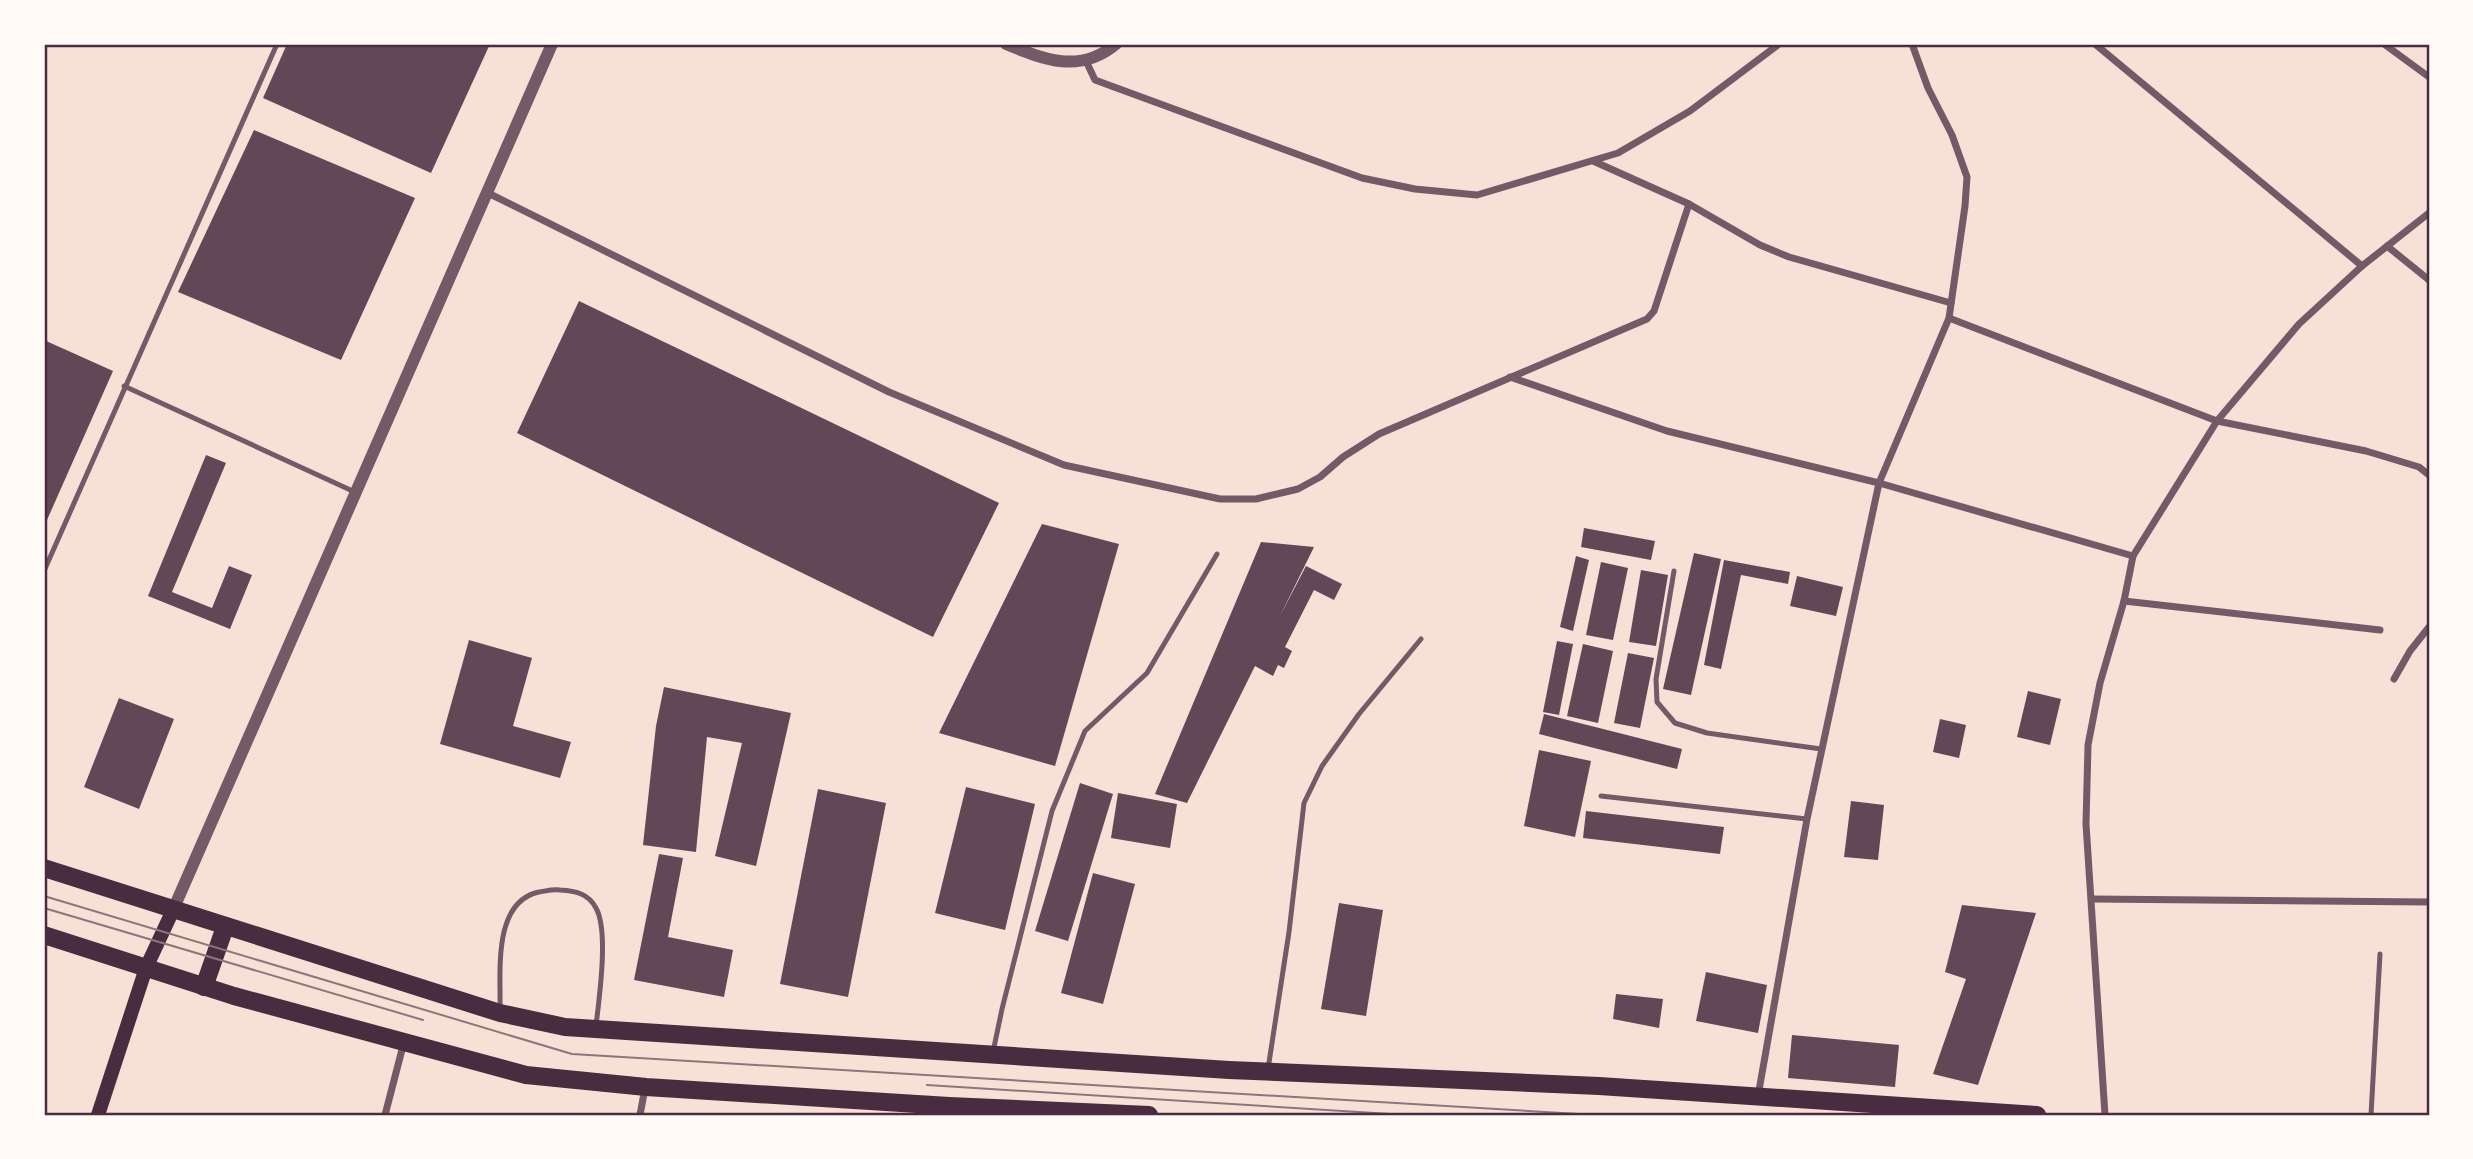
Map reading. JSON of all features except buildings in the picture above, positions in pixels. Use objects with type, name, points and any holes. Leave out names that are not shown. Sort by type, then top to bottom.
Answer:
[{"type":"main road","points":[[44,868],[500,1013],[565,1027],[1268,1072],[1758,1096],[2037,1115]]},
{"type":"main road","points":[[98,1115],[146,968],[173,910]]},
{"type":"main road","points":[[204,987],[225,927]]},
{"type":"main road","points":[[44,936],[204,987],[526,1075],[949,1111],[1149,1115]]},
{"type":"street","points":[[173,910],[552,44]]},
{"type":"street","points":[[1006,44],[1066,63],[1086,61],[1116,44]]},
{"type":"street","points":[[1086,61],[1095,80],[1362,178],[1415,189],[1477,195],[1618,153],[1690,111],[1779,44]]},
{"type":"street","points":[[1758,1096],[1807,819],[1879,483],[1949,318],[1967,177],[1952,135],[1928,88],[1912,44]]},
{"type":"street","points":[[2095,44],[2362,266]]},
{"type":"street","points":[[2384,44],[2429,77]]},
{"type":"street","points":[[1593,160],[1689,204],[1760,246],[1951,303]]},
{"type":"street","points":[[488,193],[890,392],[963,425],[1064,465],[1220,499],[1256,499],[1298,489],[1321,477],[1343,457],[1379,434],[1647,319],[1654,311],[1689,204]]},
{"type":"street","points":[[2105,1115],[2086,824],[2088,745],[2100,682],[2124,601],[2133,556],[2217,421],[2299,324],[2362,266],[2429,213]]},
{"type":"street","points":[[2387,246],[2429,280]]},
{"type":"street","points":[[1949,318],[2217,421],[2366,450],[2419,467],[2429,475]]},
{"type":"street","points":[[1510,377],[1667,431],[1879,483],[2133,556]]},
{"type":"street","points":[[2124,601],[2380,630]]},
{"type":"street","points":[[2394,679],[2410,651],[2429,627]]},
{"type":"street","points":[[2092,899],[2429,902]]},
{"type":"street","points":[[385,1115],[404,1042]]},
{"type":"street","points":[[640,1115],[646,1087]]},
{"type":"lane","points":[[44,571],[277,44]]},
{"type":"lane","points":[[124,386],[357,493]]},
{"type":"lane","points":[[993,1054],[1052,811],[1085,731],[1147,673],[1217,554]]},
{"type":"lane","points":[[1674,572],[1656,679],[1657,702],[1675,723],[1707,733],[1821,749]]},
{"type":"lane","points":[[1268,1072],[1289,932],[1304,803],[1322,766],[1359,714],[1421,639]]},
{"type":"lane","points":[[1601,796],[1807,819]]},
{"type":"lane","points":[[500,1013],[502,933],[512,908],[527,895],[555,889],[582,892],[597,909],[602,939],[596,1029]]},
{"type":"lane","points":[[2371,1115],[2380,954]]},
{"type":"tram line","points":[[44,896],[572,1054],[1596,1115]]},
{"type":"tram line","points":[[44,908],[423,1020]]},
{"type":"tram line","points":[[927,1085],[1407,1115]]}]
